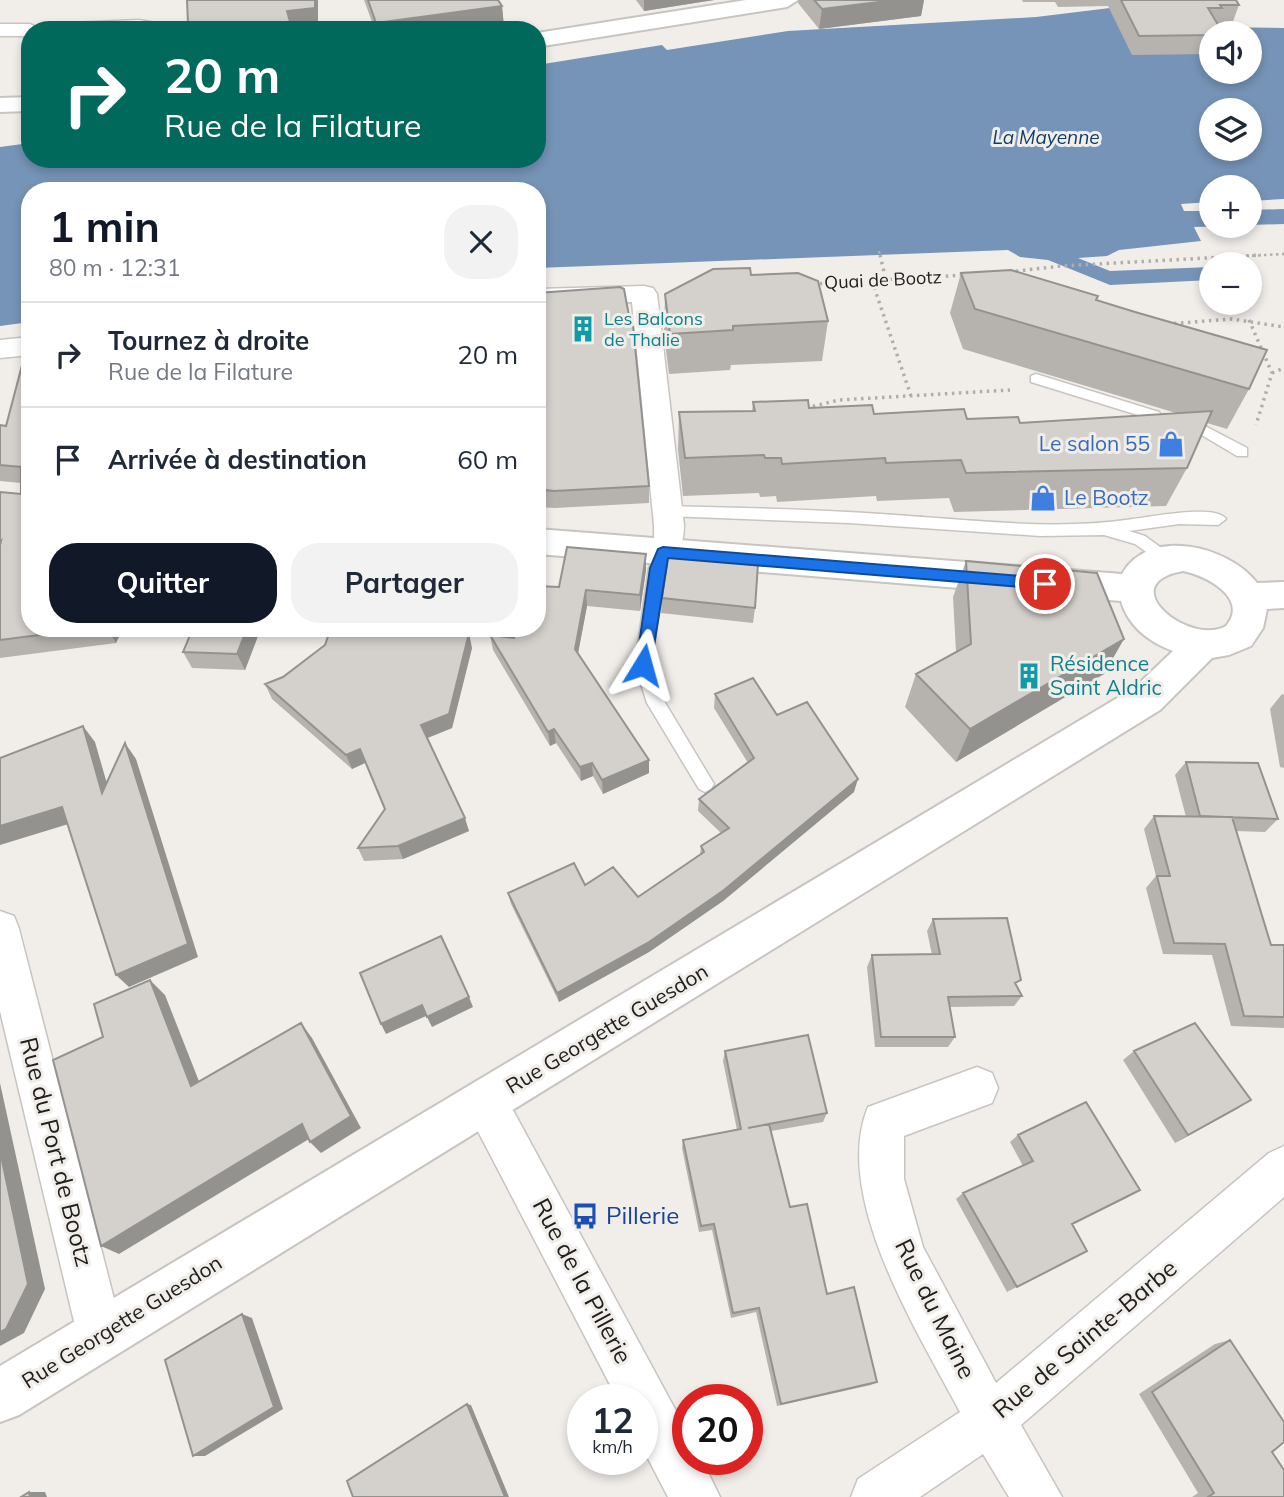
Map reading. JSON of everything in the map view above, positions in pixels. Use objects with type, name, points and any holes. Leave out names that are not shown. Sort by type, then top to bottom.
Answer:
[{"type":"street","points":[[546,39],[787,0]]},
{"type":"street","points":[[0,30],[21,30]]},
{"type":"street","points":[[0,105],[21,104]]},
{"type":"street","points":[[546,297],[644,294],[667,511],[668,539],[663,552]]},
{"type":"street","points":[[0,349],[21,347]]},
{"type":"street","points":[[546,542],[1071,586],[1134,588]]},
{"type":"street","points":[[1165,559],[1203,562],[1221,570],[1237,583],[1247,597],[1251,612],[1247,626],[1238,637],[1222,644],[1202,645],[1184,642],[1153,625],[1139,607],[1134,588],[1138,575],[1149,565],[1165,559]]},
{"type":"street","points":[[1247,597],[1284,595]]},
{"type":"street","name":"Rue Georgette Guesdon","points":[[0,1396],[1147,699],[1202,645]]},
{"type":"street","name":"Rue du Port de Bootz","points":[[0,929],[100,1334]]},
{"type":"street","name":"Rue du Maine","points":[[977,1088],[883,1122],[882,1179],[903,1255],[990,1420],[1037,1497]]},
{"type":"street","name":"Rue de la Pillerie","points":[[486,1103],[695,1497]]},
{"type":"street","name":"Rue de Sainte-Barbe","points":[[876,1497],[990,1420],[1284,1168]]},
{"type":"lane","points":[[1036,379],[1154,415]]},
{"type":"lane","points":[[1205,431],[1242,452]]},
{"type":"lane","points":[[667,511],[849,517],[1040,530],[1104,529],[1179,517],[1218,519]]},
{"type":"lane","points":[[1104,529],[1139,540],[1165,559]]},
{"type":"lane","points":[[663,552],[657,568],[643,665],[653,698],[705,784]]},
{"type":"path","points":[[879,251],[886,280]]},
{"type":"path","points":[[1014,279],[1002,272],[1061,266],[1284,254]]},
{"type":"path","name":"Quai de Bootz","points":[[806,284],[976,274]]},
{"type":"path","points":[[872,281],[911,396]]},
{"type":"path","points":[[1249,320],[1272,373],[1266,393]]},
{"type":"path","points":[[1161,324],[1249,320],[1284,327]]},
{"type":"path","points":[[1272,373],[1284,368]]},
{"type":"path","points":[[800,410],[839,400],[1031,389],[1036,379]]},
{"type":"water","name":"La Mayenne","points":[[1110,8],[1199,49],[1199,84],[1262,84],[1262,28],[1284,28],[1284,199],[1262,200],[1262,175],[1199,175],[1199,203],[1181,204],[1184,211],[1199,211],[1199,227],[1194,227],[1201,241],[1119,250],[1107,256],[1078,258],[1110,271],[1199,267],[1199,281],[1110,285],[1048,260],[1020,257],[1008,250],[546,268],[546,182],[21,182],[21,323],[0,326],[0,147],[21,144],[21,168],[546,168],[546,64],[662,45],[667,50],[788,31],[1036,17]]},
{"type":"water","points":[[1284,209],[1284,224],[1262,225],[1262,210]]},
{"type":"building","points":[[187,0],[315,0],[315,8],[287,11],[290,21],[188,21]]},
{"type":"building","points":[[368,0],[498,0],[502,6],[391,21],[375,21]]},
{"type":"building","points":[[814,0],[895,0],[822,9]]},
{"type":"building","points":[[1121,0],[1236,0],[1239,5],[1208,8],[1216,21],[1199,21],[1199,35],[1139,36]]},
{"type":"building","points":[[750,268],[751,275],[798,273],[818,281],[828,321],[733,326],[733,330],[670,334],[665,294],[713,269]]},
{"type":"building","points":[[1011,270],[1098,296],[1096,300],[1267,350],[1249,389],[975,309],[961,273]]},
{"type":"building","points":[[620,287],[624,289],[629,316],[632,316],[649,486],[546,490],[546,292]]},
{"type":"building","points":[[21,369],[21,467],[0,465],[0,425],[6,426]]},
{"type":"building","points":[[808,400],[809,408],[872,405],[874,414],[964,409],[967,419],[1018,417],[1020,423],[1212,411],[1187,468],[966,473],[961,460],[886,463],[885,458],[782,464],[781,458],[765,458],[764,455],[685,458],[679,412],[755,411],[753,402]]},
{"type":"building","points":[[0,492],[21,494],[21,637],[24,637],[0,640],[1,541]]},
{"type":"building","points":[[567,547],[646,554],[640,595],[586,590],[575,649],[649,760],[602,780],[592,763],[580,767],[554,729],[548,732],[491,637],[546,637],[546,586],[559,587]]},
{"type":"building","points":[[668,556],[758,564],[755,608],[662,598]]},
{"type":"building","name":"Résidence Saint Aldric","points":[[966,561],[1097,573],[1124,639],[970,729],[916,674],[971,644]]},
{"type":"building","points":[[189,637],[244,637],[237,654],[183,652]]},
{"type":"building","points":[[328,637],[468,637],[449,714],[421,725],[465,818],[398,846],[358,848],[385,809],[360,749],[346,755],[265,684],[283,677],[325,645]]},
{"type":"building","points":[[753,678],[777,715],[807,702],[858,779],[724,890],[649,942],[557,993],[508,893],[574,863],[585,885],[613,867],[638,897],[704,852],[701,846],[729,828],[699,799],[754,758],[715,694]]},
{"type":"building","points":[[83,726],[102,793],[125,743],[188,944],[116,975],[62,807],[0,826],[0,758]]},
{"type":"building","points":[[1186,762],[1258,763],[1278,819],[1200,816]]},
{"type":"building","points":[[1154,816],[1232,817],[1271,945],[1284,945],[1284,1017],[1244,1016],[1225,944],[1174,943],[1157,876],[1170,876]]},
{"type":"building","points":[[1007,918],[1021,980],[1015,983],[1022,996],[948,997],[955,1037],[881,1037],[872,955],[940,954],[933,919]]},
{"type":"building","points":[[441,936],[469,997],[427,1017],[422,1005],[381,1024],[360,973]]},
{"type":"building","points":[[150,980],[191,1086],[301,1023],[351,1116],[310,1142],[302,1124],[101,1246],[53,1060],[103,1037],[94,1004]]},
{"type":"building","points":[[1195,1023],[1251,1100],[1188,1135],[1134,1051]]},
{"type":"building","points":[[808,1035],[827,1113],[769,1124],[790,1207],[807,1204],[827,1294],[854,1287],[877,1382],[781,1404],[759,1308],[733,1313],[714,1224],[701,1226],[683,1140],[741,1129],[725,1051]]},
{"type":"building","points":[[1086,1102],[1140,1190],[1072,1224],[1087,1251],[1017,1287],[963,1193],[1033,1161],[1018,1135]]},
{"type":"building","points":[[0,1151],[28,1284],[6,1329],[0,1332]]},
{"type":"building","points":[[242,1314],[274,1407],[193,1456],[165,1360]]},
{"type":"building","points":[[1230,1340],[1284,1422],[1284,1442],[1272,1452],[1284,1470],[1284,1497],[1208,1497],[1214,1493],[1152,1392]]},
{"type":"building","points":[[467,1404],[505,1497],[353,1497],[347,1481]]},
{"type":"place","name":"Les Balcons de Thalie","points":[[583,329]]},
{"type":"place","name":"Le salon 55","points":[[1171,444]]},
{"type":"place","name":"Le Bootz","points":[[1043,498]]},
{"type":"place","name":"Résidence Saint Aldric","points":[[1029,676]]},
{"type":"place","name":"Pillerie","points":[[585,1216]]},
{"type":"route","points":[[643,665],[657,568],[663,552],[1045,584]]}]
